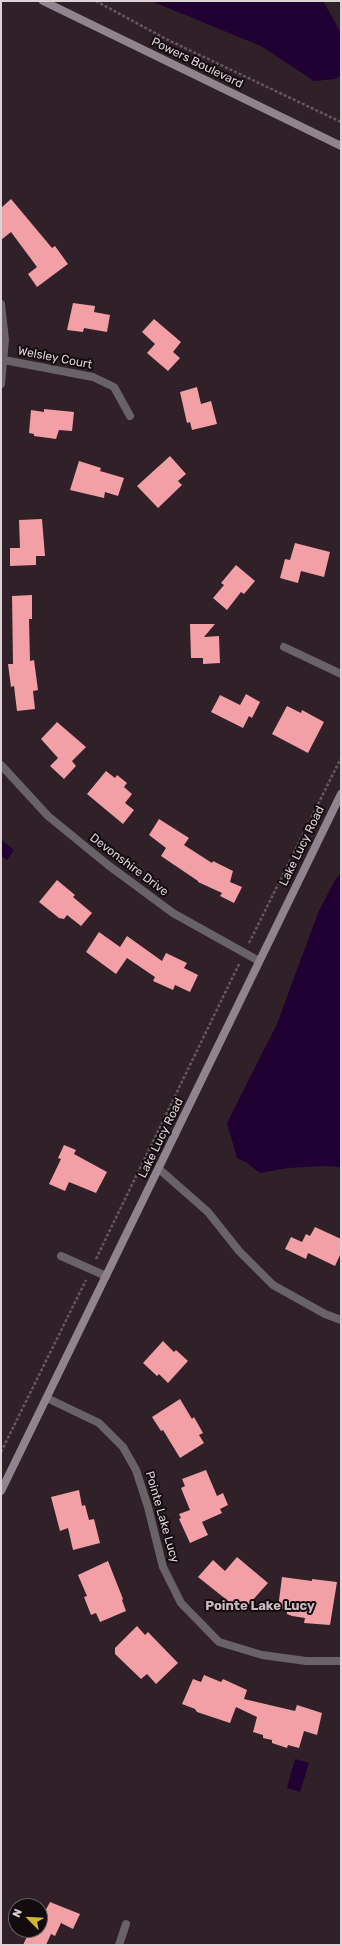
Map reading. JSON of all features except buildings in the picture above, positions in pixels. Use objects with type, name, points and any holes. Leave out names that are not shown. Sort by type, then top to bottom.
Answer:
[{"type":"street","name":"Powers Boulevard","points":[[43,1],[341,146]]},
{"type":"street","points":[[1,304],[5,340],[1,384]]},
{"type":"street","name":"Welsley Court","points":[[4,360],[93,377],[114,388],[130,416]]},
{"type":"street","points":[[284,647],[341,674]]},
{"type":"street","name":"Devonshire Drive","points":[[1,765],[48,816],[108,865],[173,913],[259,961]]},
{"type":"street","name":"Lake Lucy Road","points":[[1,1491],[341,794]]},
{"type":"street","points":[[159,1169],[208,1212],[239,1251],[273,1285],[325,1314],[341,1320]]},
{"type":"street","points":[[61,1256],[106,1276]]},
{"type":"street","name":"Pointe Lake Lucy","points":[[47,1398],[99,1423],[123,1447],[136,1470],[148,1507],[163,1567],[181,1603],[219,1642],[262,1655],[306,1662],[341,1661]]},
{"type":"street","points":[[119,1945],[126,1924]]},
{"type":"path","points":[[96,1],[166,39],[341,122]]},
{"type":"path","points":[[1,1452],[244,953],[341,758]]},
{"type":"shaded area","points":[[151,1],[323,1],[341,33],[341,75],[336,79],[314,81],[261,46]]},
{"type":"shaded area","points":[[1,840],[14,850],[7,860],[1,856]]},
{"type":"shaded area","points":[[341,873],[341,1167],[326,1166],[288,1168],[260,1173],[246,1162],[237,1158],[227,1123],[277,1024],[318,913],[335,880]]},
{"type":"shaded area","points":[[295,1759],[309,1763],[300,1792],[287,1788]]},
{"type":"district","name":"Pointe Lake Lucy","points":[[260,1606]]}]
